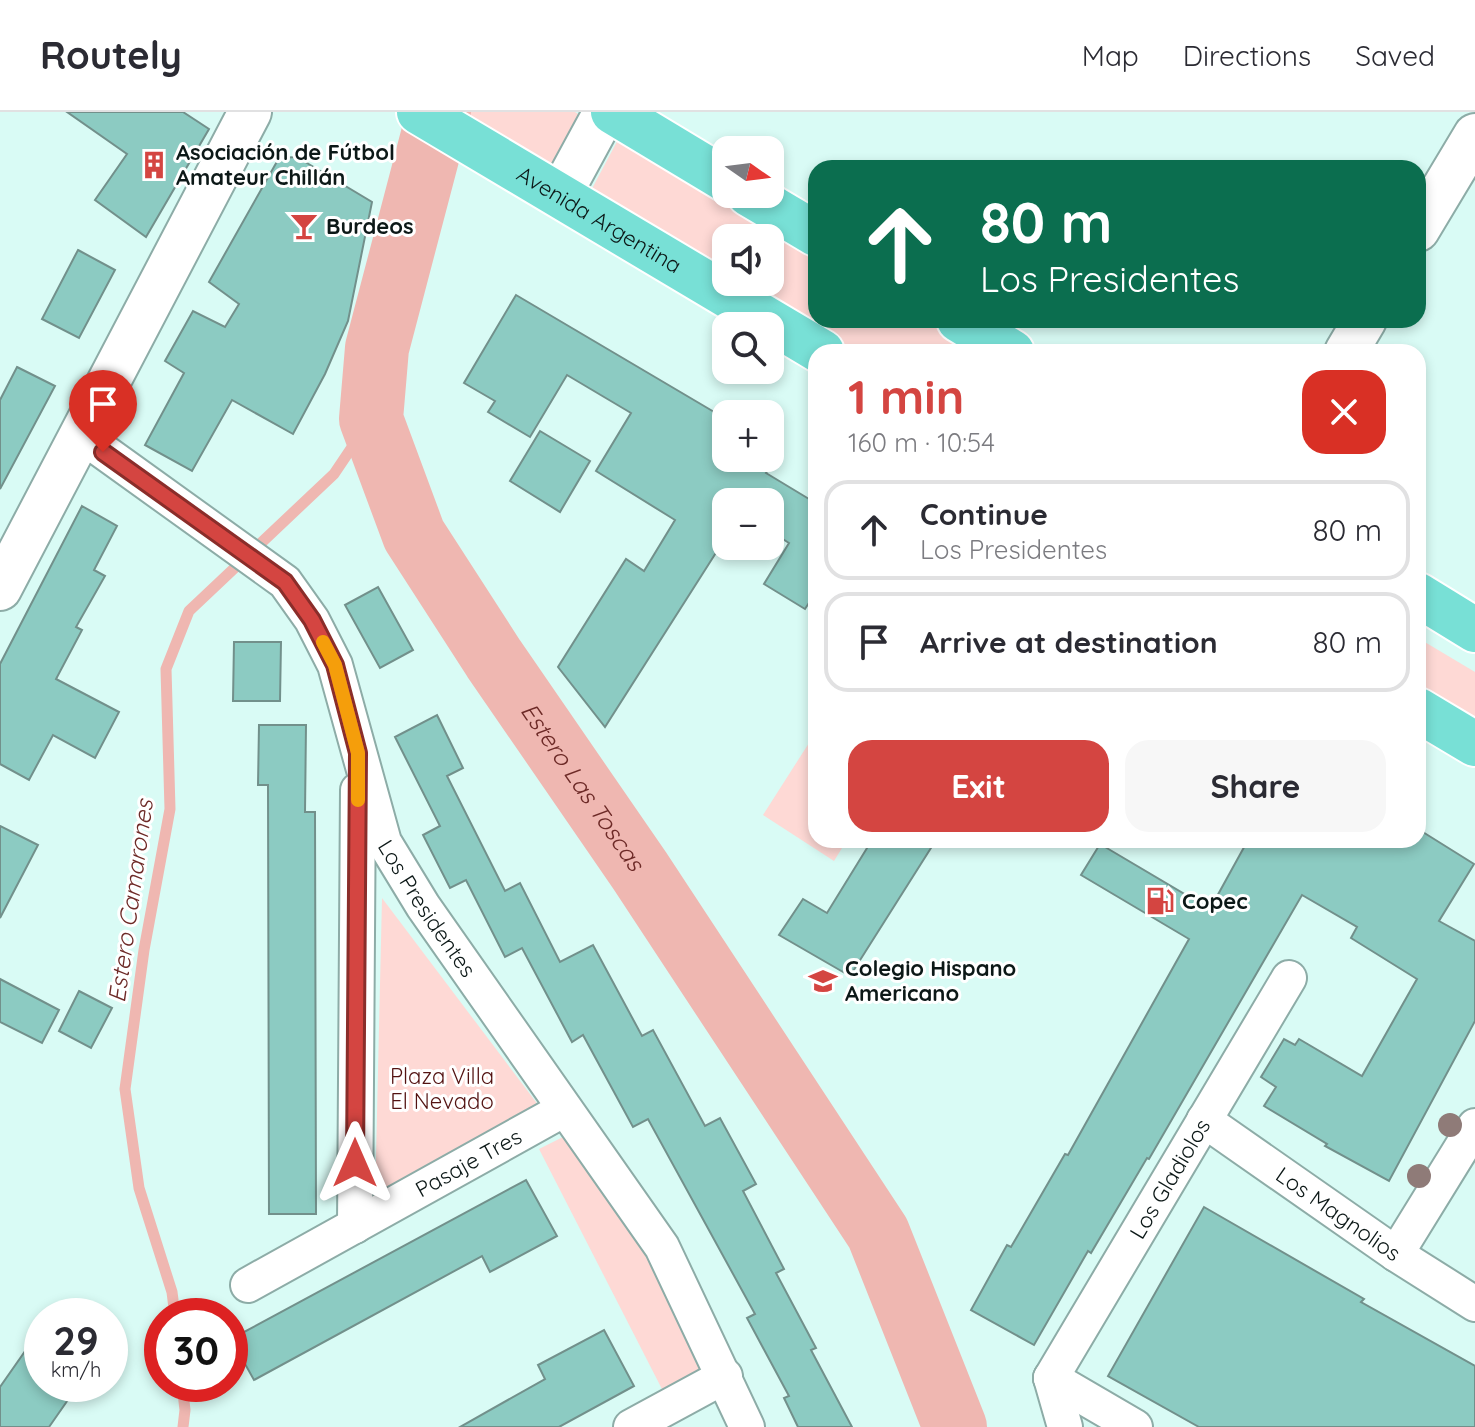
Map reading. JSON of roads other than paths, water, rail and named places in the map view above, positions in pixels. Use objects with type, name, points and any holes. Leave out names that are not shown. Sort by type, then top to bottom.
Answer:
[{"type":"main road","name":"Avenida Argentina","points":[[419,112],[809,344]]},
{"type":"main road","points":[[613,112],[712,172]]},
{"type":"main road","points":[[772,208],[808,229]]},
{"type":"main road","points":[[972,328],[999,344]]},
{"type":"main road","points":[[1426,600],[1475,630]]},
{"type":"main road","points":[[1426,715],[1475,744]]},
{"type":"street","points":[[0,589],[250,112]]},
{"type":"street","points":[[560,195],[605,112]]},
{"type":"street","points":[[1426,217],[1475,135]]},
{"type":"street","name":"Los Presidentes","points":[[82,436],[285,582],[312,620],[335,665],[384,842],[423,906],[563,1110],[662,1247],[747,1427]]},
{"type":"street","points":[[355,1226],[358,753]]},
{"type":"street","name":"Los Gladiolos","points":[[1051,1378],[1289,978]]},
{"type":"street","name":"Pasaje Tres","points":[[248,1285],[563,1110]]},
{"type":"street","name":"Los Magnolios","points":[[1204,1120],[1396,1254],[1475,1304]]},
{"type":"street","points":[[1396,1254],[1475,1126]]},
{"type":"street","points":[[631,1427],[725,1376]]},
{"type":"street","points":[[1051,1378],[1065,1427]]},
{"type":"street","points":[[1051,1378],[1135,1427]]},
{"type":"waterway","name":"Estero Las Toscas","points":[[439,112],[377,348],[371,419],[414,535],[878,1233],[955,1427]]},
{"type":"waterway","name":"Estero Camarones","points":[[173,1298],[139,1188],[125,1089],[144,950],[170,809],[166,669],[189,611],[334,474],[371,419]]},
{"type":"waterway","name":"Estero Camarones","points":[[183,1427],[184,1402]]},
{"type":"place","name":"Asociación de Fútbol Amateur Chillán","points":[[154,165]]},
{"type":"place","name":"Burdeos","points":[[304,226]]},
{"type":"place","name":"Copec","points":[[1160,901]]},
{"type":"place","name":"Colegio Hispano Americano","points":[[823,981]]},
{"type":"park label","name":"Plaza Villa El Nevado","points":[[442,1088]]}]
